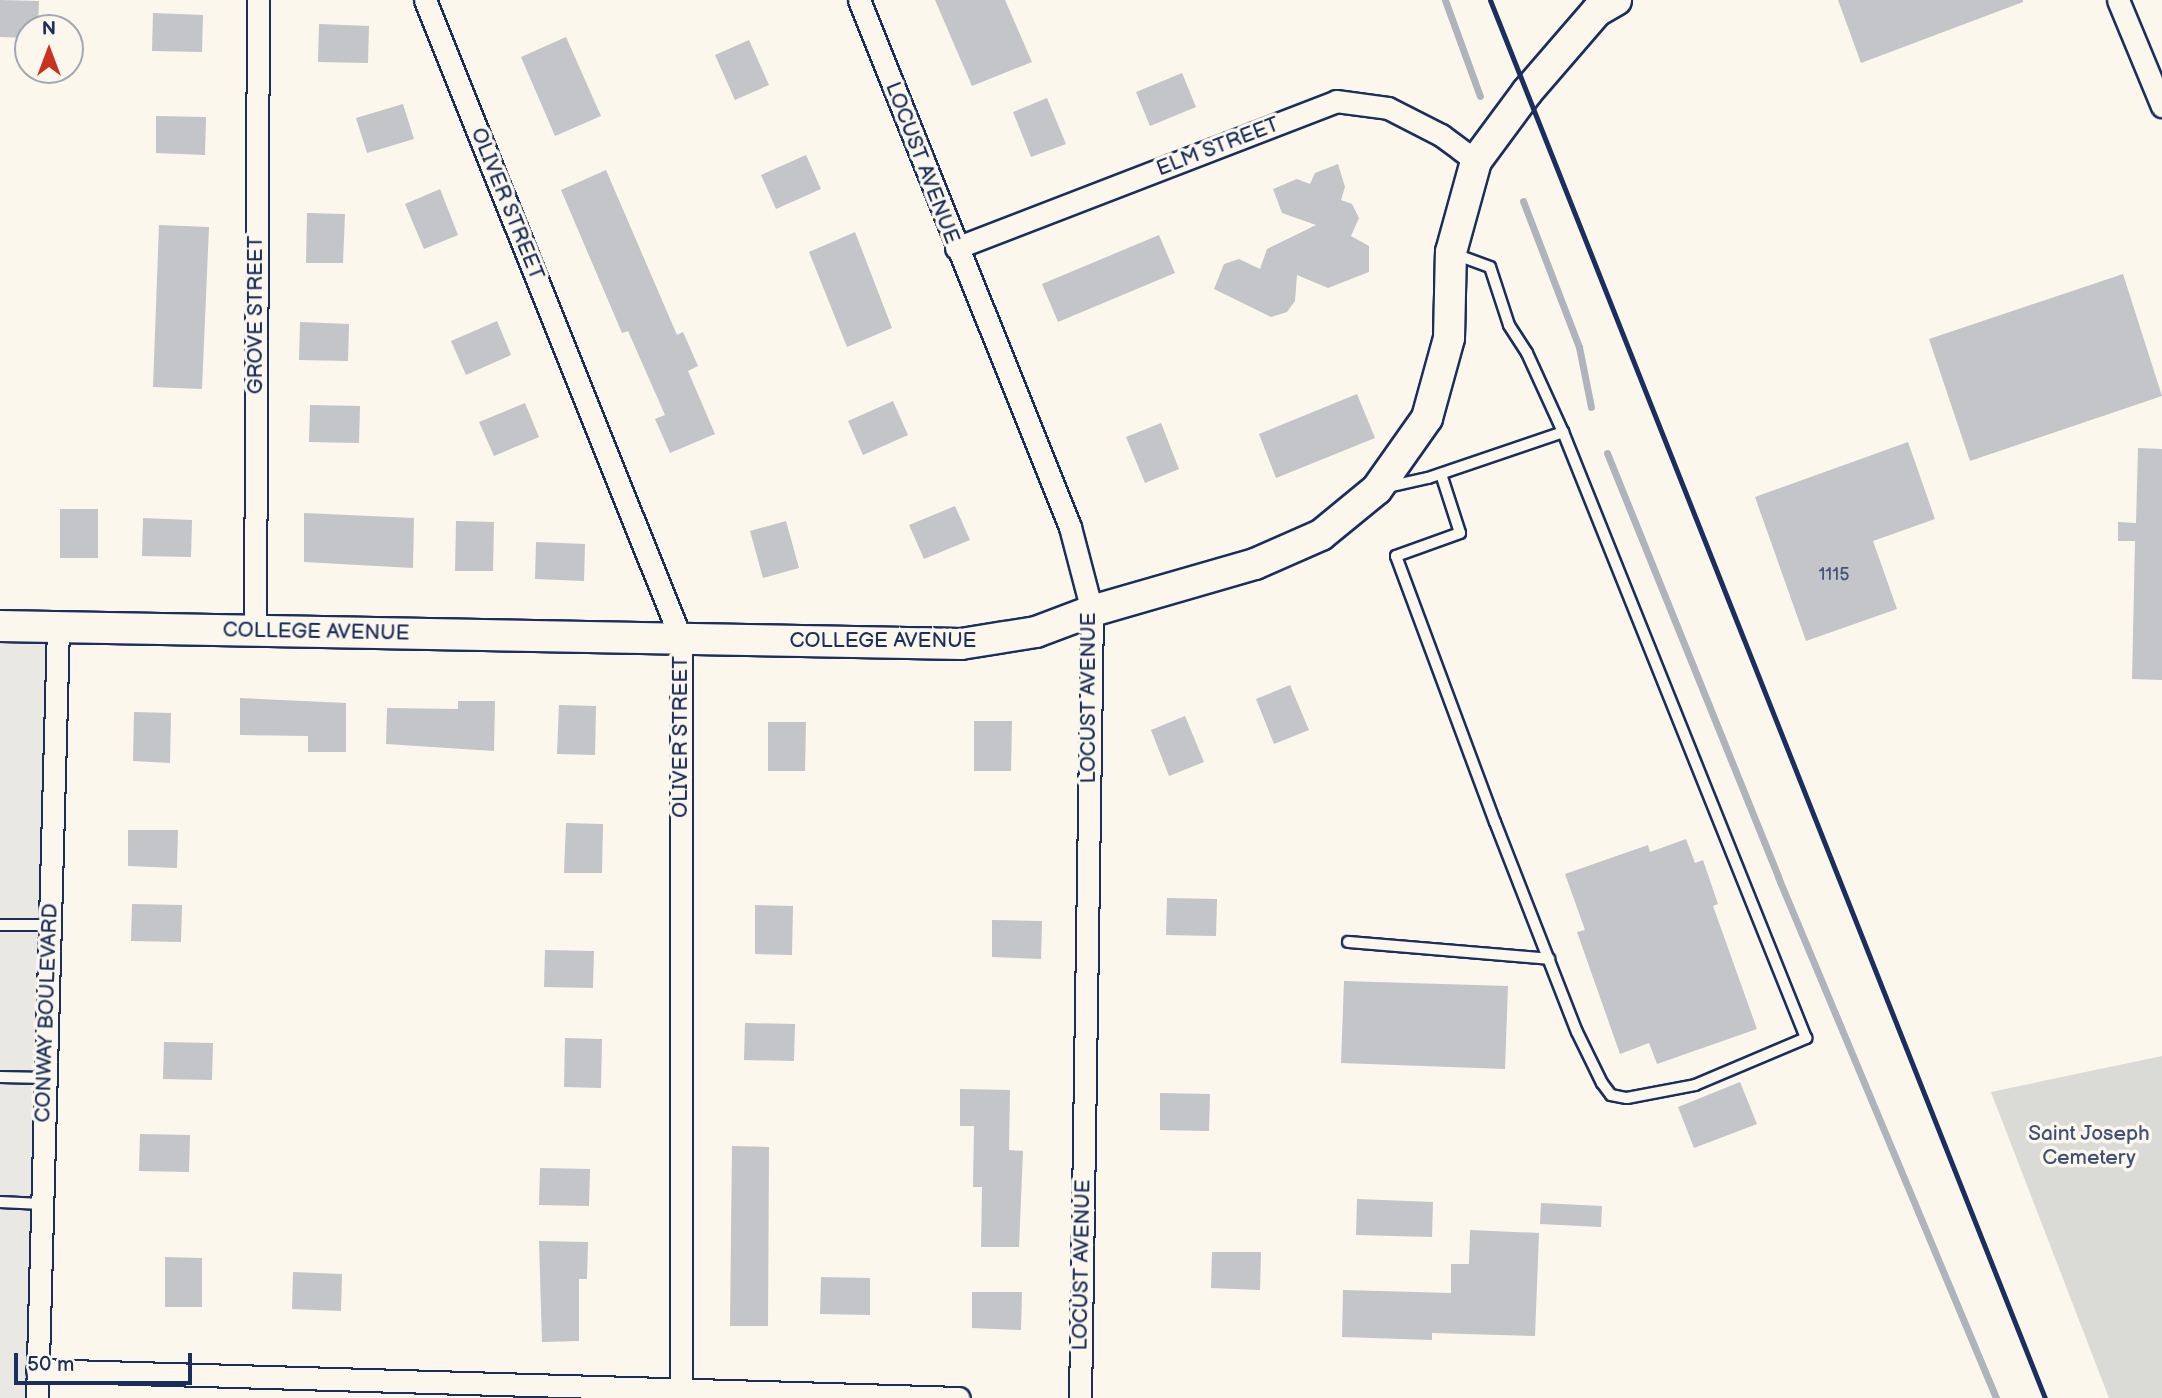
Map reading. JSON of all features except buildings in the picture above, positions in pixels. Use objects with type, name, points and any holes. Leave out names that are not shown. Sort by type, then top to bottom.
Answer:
[{"type":"street","name":"GROVE STREET","points":[[255,630],[258,0]]},
{"type":"street","name":"OLIVER STREET","points":[[425,0],[681,639],[681,1395]]},
{"type":"street","name":"LOCUST AVENUE","points":[[859,0],[956,248],[1070,527],[1092,611],[1080,1398]]},
{"type":"street","name":"COLLEGE AVENUE","points":[[0,626],[961,644],[1036,632],[1092,611],[1277,554],[1321,536],[1377,489],[1427,418],[1448,338],[1451,252],[1476,161],[1597,11],[1616,0]]},
{"type":"street","points":[[2118,0],[2162,106]]},
{"type":"street","name":"ELM STREET","points":[[956,248],[1336,101],[1388,107],[1441,135],[1476,161]]},
{"type":"street","name":"CONWAY BOULEVARD","points":[[37,1398],[58,627]]},
{"type":"street","points":[[37,1370],[681,1395],[959,1398]]},
{"type":"lane","points":[[1441,474],[1460,533],[1396,556],[1577,1032],[1611,1095],[1627,1098],[1695,1085],[1807,1038],[1563,432],[1527,353],[1509,325],[1490,267],[1451,252]]},
{"type":"lane","points":[[1377,489],[1441,474],[1563,432]]},
{"type":"lane","points":[[0,925],[49,925]]},
{"type":"lane","points":[[1348,942],[1549,959]]},
{"type":"lane","points":[[0,1077],[45,1078]]},
{"type":"lane","points":[[0,1202],[42,1204]]},
{"type":"shaded area","points":[[0,626],[58,627],[41,1398],[0,1398]]},
{"type":"green space","name":"Saint Joseph Cemetery","points":[[2162,1056],[2162,1398],[2109,1398],[1991,1092]]},
{"type":"waterway","points":[[1445,0],[1480,96]]},
{"type":"waterway","points":[[1523,201],[1579,347],[1591,407]]},
{"type":"waterway","points":[[1607,453],[1778,877],[1996,1398]]},
{"type":"railway","points":[[1490,0],[2045,1398]]}]
